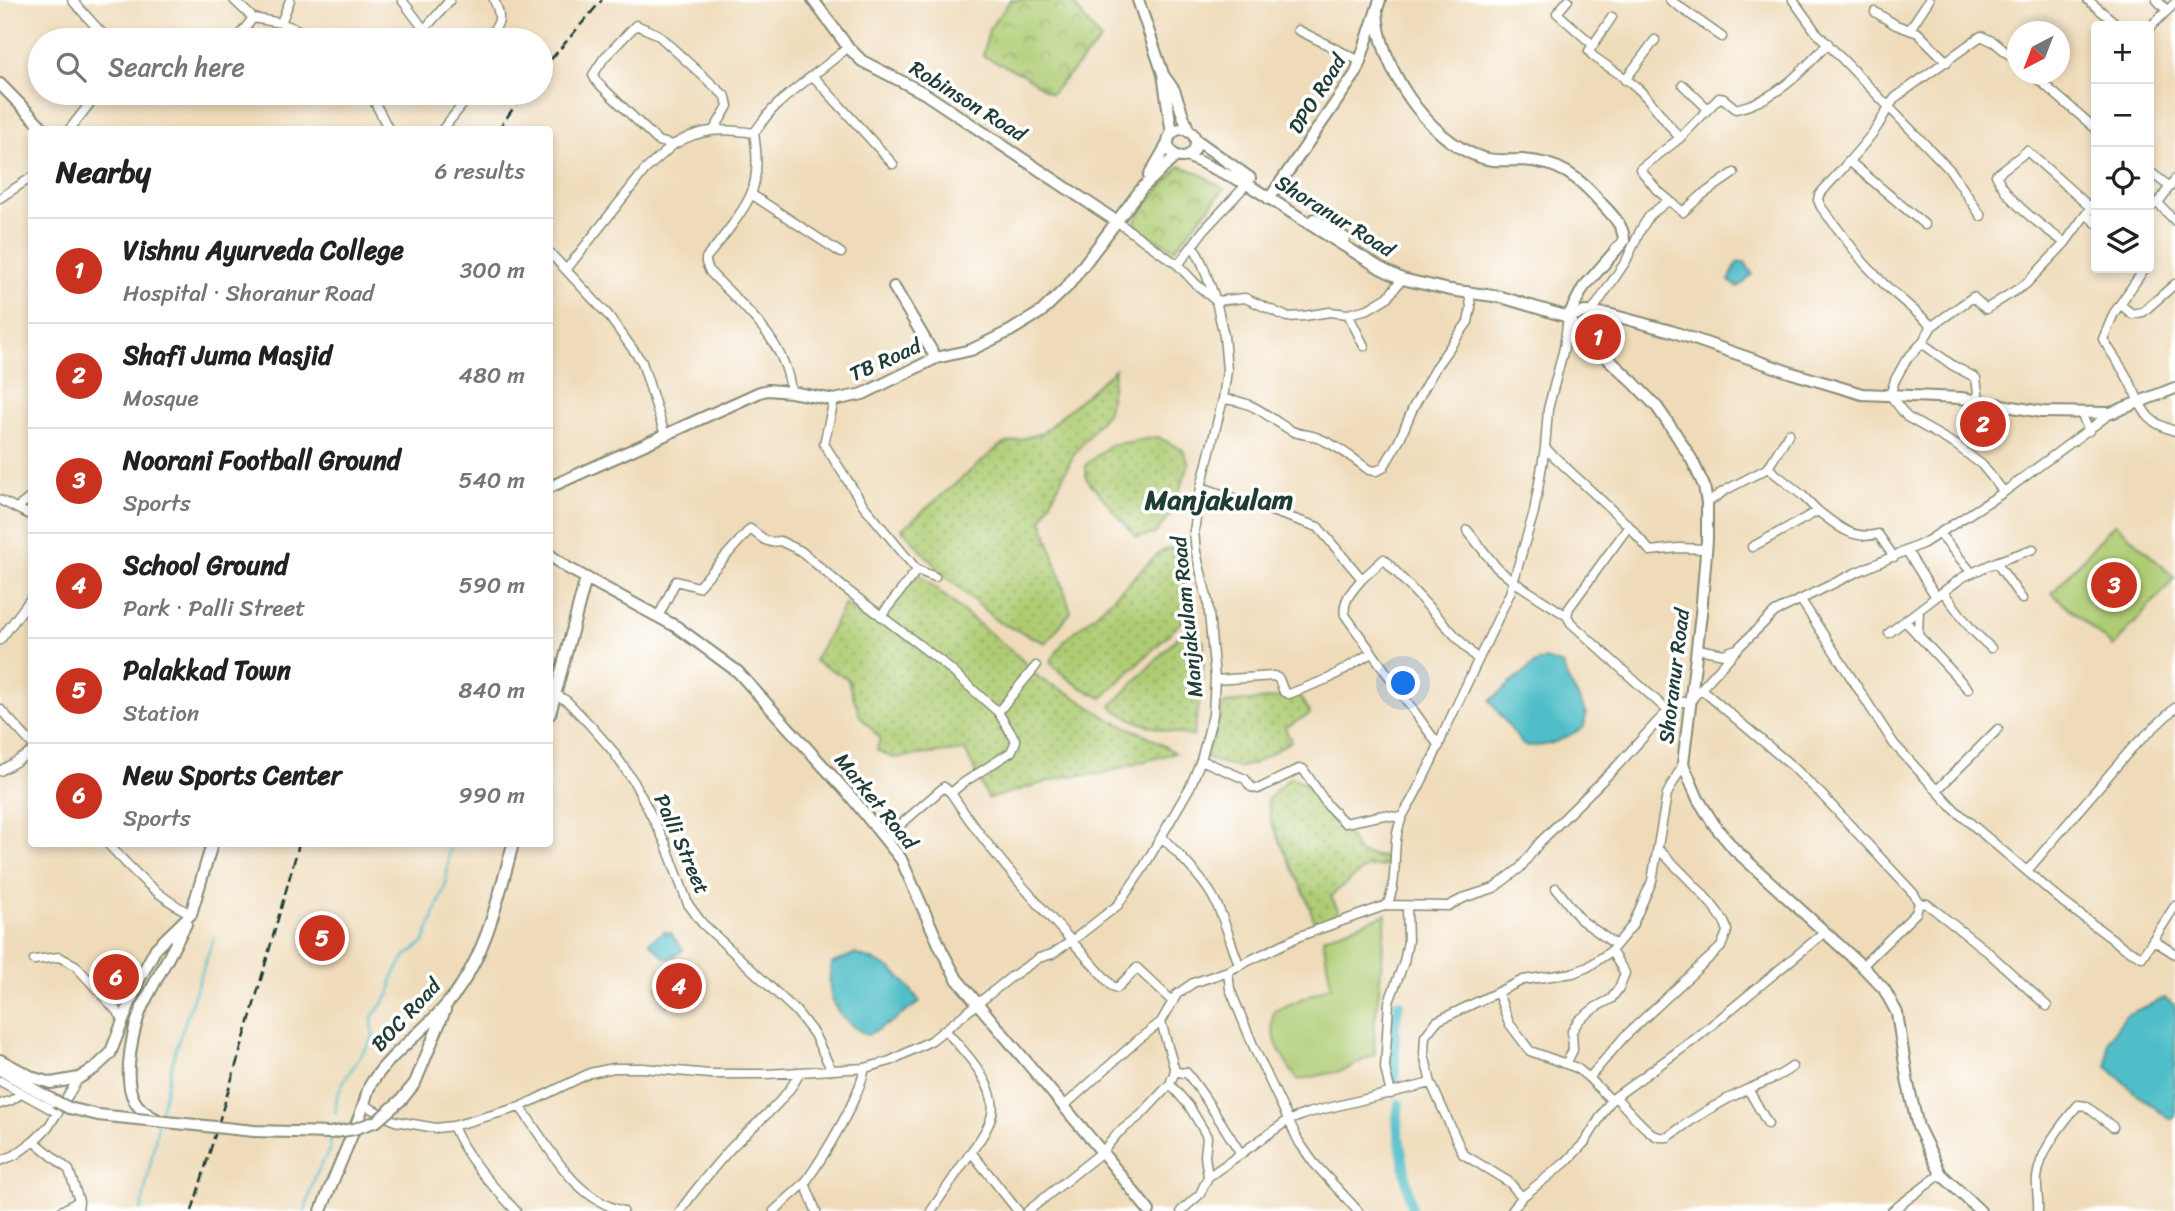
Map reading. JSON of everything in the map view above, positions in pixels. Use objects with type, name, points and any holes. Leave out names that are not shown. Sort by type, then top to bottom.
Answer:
[{"type":"main road","name":"Robinson Road","points":[[813,0],[848,47],[862,61],[924,93],[1116,221]]},
{"type":"main road","points":[[1138,0],[1163,74],[1170,150],[1182,156],[1193,151],[1192,135],[1174,90],[1163,74]]},
{"type":"main road","points":[[1379,6],[1380,37],[1396,74],[1406,92],[1448,140],[1481,158],[1543,162],[1560,167],[1585,185],[1616,219],[1624,232],[1624,241],[1583,288],[1579,318],[1608,314],[1671,331],[1862,394],[1961,398],[2042,412],[2111,413],[2175,388]]},
{"type":"main road","name":"DPO Road","points":[[1271,196],[1356,73],[1379,6]]},
{"type":"main road","points":[[0,84],[41,126]]},
{"type":"main road","points":[[1142,188],[1170,138],[1182,129],[1192,135]]},
{"type":"main road","name":"Shoranur Road","points":[[1192,135],[1271,196],[1370,262],[1402,279],[1450,290],[1469,291]]},
{"type":"main road","name":"Shoranur Road","points":[[1182,156],[1271,196],[1382,262],[1406,273],[1579,318],[1663,416],[1692,460],[1704,486],[1707,503],[1707,549],[1698,649],[1683,764],[1698,799],[1734,849],[1884,989],[1897,1013],[1918,1127],[1941,1174],[1980,1211]]},
{"type":"main road","name":"TB Road","points":[[553,486],[760,392],[791,392],[834,400],[863,394],[936,359],[971,350],[1010,331],[1041,312],[1067,287],[1142,188],[1182,156]]},
{"type":"main road","points":[[894,288],[936,359]]},
{"type":"main road","name":"Market Road","points":[[553,557],[586,578],[677,627],[738,672],[818,759],[901,859],[957,979],[1149,1211]]},
{"type":"main road","points":[[553,702],[586,578]]},
{"type":"main road","points":[[158,1120],[134,1101],[129,1087],[131,1052],[142,1007],[191,914],[211,847]]},
{"type":"main road","name":"BOC Road","points":[[321,1211],[364,1105],[369,1085],[384,1065],[447,1004],[478,957],[512,847]]},
{"type":"main road","points":[[0,1060],[34,1078],[51,1083],[79,1078],[95,1069],[110,1054],[139,980],[156,948],[191,914]]},
{"type":"main road","points":[[0,1070],[69,1108],[98,1115],[254,1131],[330,1133],[377,1121],[402,1099],[415,1083],[447,1004]]},
{"type":"street","points":[[72,0],[97,28]]},
{"type":"street","points":[[234,0],[253,18],[294,28]]},
{"type":"street","points":[[281,23],[290,0]]},
{"type":"street","points":[[402,0],[421,28]]},
{"type":"street","points":[[433,28],[450,0]]},
{"type":"street","points":[[494,0],[500,19],[496,28]]},
{"type":"street","points":[[1568,0],[1557,13],[1592,44]]},
{"type":"street","points":[[1670,0],[1680,3],[1722,37]]},
{"type":"street","points":[[1793,0],[1816,32],[1951,172],[1981,216]]},
{"type":"street","points":[[1910,29],[1929,0]]},
{"type":"street","points":[[2088,0],[2113,21]]},
{"type":"street","points":[[2157,0],[2167,11]]},
{"type":"street","points":[[2154,23],[2175,4]]},
{"type":"street","points":[[1875,12],[1896,26],[1918,33],[1947,62]]},
{"type":"street","points":[[1612,17],[1589,51],[1634,85],[1657,108],[1680,138]]},
{"type":"street","points":[[245,28],[253,18]]},
{"type":"street","points":[[673,145],[658,141],[593,75],[604,58],[636,25],[657,34],[726,97],[728,106],[714,130]]},
{"type":"street","points":[[1298,30],[1360,61]]},
{"type":"street","points":[[1932,326],[1864,263],[1821,207],[1819,195],[1884,118],[1888,106],[1920,78],[1947,62],[1981,36],[2007,53]]},
{"type":"street","points":[[1625,79],[1655,40]]},
{"type":"street","points":[[1734,173],[1683,212],[1668,201],[1640,169],[1680,138],[1719,98],[1736,109],[1773,96],[1828,43]]},
{"type":"street","points":[[791,392],[780,351],[770,336],[710,272],[705,263],[751,194],[757,151],[754,133],[774,107],[848,47]]},
{"type":"street","points":[[813,76],[893,164]]},
{"type":"street","points":[[2043,84],[2091,126]]},
{"type":"street","points":[[1683,85],[1708,109]]},
{"type":"street","points":[[72,126],[89,105]]},
{"type":"street","points":[[377,105],[387,126]]},
{"type":"street","points":[[445,126],[462,105]]},
{"type":"street","points":[[566,270],[645,170],[673,145],[689,135],[714,130],[754,133]]},
{"type":"street","points":[[2064,243],[2029,215],[2000,184],[1996,175],[2027,151],[2091,214]]},
{"type":"street","points":[[1849,161],[1925,225]]},
{"type":"street","points":[[2154,175],[2169,187]]},
{"type":"street","points":[[2154,204],[2175,179]]},
{"type":"street","points":[[0,198],[28,180]]},
{"type":"street","points":[[1178,265],[1220,211],[1247,184]]},
{"type":"street","points":[[751,194],[841,253]]},
{"type":"street","points":[[1387,905],[1394,882],[1397,834],[1402,818],[1439,746],[1477,659],[1510,593],[1534,512],[1545,448],[1548,409],[1564,348],[1579,318],[1626,261],[1650,215],[1668,201]]},
{"type":"street","points":[[2154,206],[2175,221]]},
{"type":"street","points":[[2004,492],[1982,465],[1956,444],[1907,417],[1890,395],[1906,360],[1922,343],[1932,326],[1973,297],[1986,309],[2026,284],[2064,243],[2091,208]]},
{"type":"street","points":[[1116,221],[1178,265],[1216,300],[1245,298],[1287,317],[1329,312],[1348,314],[1368,309],[1388,297],[1402,279]]},
{"type":"street","name":"Manjakulam Road","points":[[364,1105],[395,1121],[436,1128],[453,1126],[520,1107],[590,1073],[614,1068],[710,1074],[767,1074],[865,1068],[890,1062],[932,1040],[1011,977],[1073,940],[1118,905],[1162,837],[1189,788],[1213,715],[1215,680],[1208,603],[1194,531],[1227,370],[1224,336],[1216,300],[1192,245]]},
{"type":"street","points":[[553,256],[608,315],[642,362],[665,435]]},
{"type":"street","points":[[2142,273],[2113,313],[2103,339],[2145,414],[2158,426],[2175,432]]},
{"type":"street","points":[[2121,305],[2132,314],[2143,312],[2175,284]]},
{"type":"street","points":[[1223,399],[1261,409],[1292,431],[1319,438],[1369,470],[1383,468],[1437,365],[1468,322],[1471,308],[1469,291]]},
{"type":"street","points":[[1348,314],[1364,346]]},
{"type":"street","points":[[1922,343],[1952,365],[1976,378],[1979,401]]},
{"type":"street","points":[[834,400],[824,444],[864,506],[917,570],[935,578]]},
{"type":"street","points":[[2081,413],[2089,431]]},
{"type":"street","points":[[1064,1106],[1161,1022],[1177,995],[1193,984],[1228,971],[1323,927],[1387,905],[1448,906],[1494,888],[1520,868],[1540,842],[1668,711],[1677,703],[1690,701],[1775,612],[1907,551],[1939,533],[2004,492],[2111,413]]},
{"type":"street","points":[[1707,503],[1768,468],[1789,433]]},
{"type":"street","points":[[1545,448],[1629,526],[1650,551],[1707,549]]},
{"type":"street","points":[[1768,468],[1846,533],[1869,537],[1878,534],[1894,557]]},
{"type":"street","points":[[1201,487],[1318,527],[1362,579]]},
{"type":"street","points":[[17,508],[28,499]]},
{"type":"street","points":[[0,500],[28,514]]},
{"type":"street","points":[[1752,547],[1818,511]]},
{"type":"street","points":[[1567,616],[1569,608],[1629,526]]},
{"type":"street","points":[[658,617],[676,581],[698,587],[750,529],[765,540],[780,541],[801,551],[943,663],[998,712],[1016,741],[1011,752],[951,793]]},
{"type":"street","points":[[1467,530],[1497,568],[1567,616],[1571,623],[1668,711]]},
{"type":"street","points":[[1939,533],[1972,573]]},
{"type":"street","points":[[1889,633],[1963,577],[2033,549]]},
{"type":"street","points":[[1907,551],[1940,595],[1991,648]]},
{"type":"street","points":[[1439,746],[1345,615],[1346,599],[1362,579],[1384,559],[1477,659]]},
{"type":"street","points":[[1996,562],[2022,600]]},
{"type":"street","points":[[881,616],[917,570]]},
{"type":"street","points":[[1801,600],[1894,744],[1972,825],[2063,902],[2123,947],[2141,957],[2175,906]]},
{"type":"street","points":[[0,640],[28,602]]},
{"type":"street","points":[[1917,636],[1919,610]]},
{"type":"street","points":[[1905,621],[1968,689]]},
{"type":"street","points":[[1698,649],[1724,654],[1739,647]]},
{"type":"street","points":[[1215,680],[1275,676],[1284,692],[1289,694],[1330,678],[1371,653]]},
{"type":"street","points":[[998,712],[1036,666]]},
{"type":"street","points":[[1701,689],[1822,795],[1919,903],[1927,904],[1988,952],[2047,1006]]},
{"type":"street","name":"Palli Street","points":[[555,694],[567,701],[590,724],[634,782],[665,842],[688,904],[702,923],[796,1011],[814,1034],[831,1069]]},
{"type":"street","points":[[2027,871],[2132,748],[2175,708]]},
{"type":"street","points":[[0,709],[28,740]]},
{"type":"street","points":[[1937,790],[1998,729]]},
{"type":"street","points":[[0,771],[28,754]]},
{"type":"street","points":[[1200,760],[1245,779],[1251,787],[1258,789],[1303,769],[1336,816],[1345,823],[1384,815],[1402,818]]},
{"type":"street","points":[[1522,1197],[1509,1182],[1463,1154],[1431,1083],[1424,1054],[1425,1036],[1437,1021],[1523,980],[1573,973],[1588,967],[1614,948],[1632,926],[1652,881],[1667,794],[1683,764]]},
{"type":"street","points":[[885,838],[944,787],[1007,870],[1114,987],[1117,988],[1136,968],[1174,1002]]},
{"type":"street","points":[[1162,837],[1209,890],[1224,920],[1239,964]]},
{"type":"street","points":[[111,847],[144,882],[170,904],[191,914]]},
{"type":"street","points":[[1589,1078],[1624,1037],[1721,947],[1727,931],[1723,919],[1658,849]]},
{"type":"street","points":[[1556,888],[1581,920],[1614,948],[1625,973],[1611,999],[1579,1020],[1572,1031],[1573,1050],[1566,1064]]},
{"type":"street","points":[[1862,966],[1916,912],[1919,903]]},
{"type":"street","points":[[1391,1094],[1385,1068],[1389,1002],[1404,962],[1408,941],[1407,907]]},
{"type":"street","points":[[1512,1211],[1522,1197],[1566,1162],[1585,1142],[1613,1099],[1695,1039],[1825,932]]},
{"type":"street","points":[[2155,936],[2175,954]]},
{"type":"street","points":[[34,960],[59,957],[75,965],[123,1018]]},
{"type":"street","points":[[1228,971],[1230,989],[1255,1050],[1286,1112],[1287,1121],[1313,1162],[1358,1211]]},
{"type":"street","points":[[1498,993],[1509,1023],[1530,1051],[1577,1068],[1656,1137],[1668,1137],[1699,1114],[1748,1089],[1780,1077],[1792,1068]]},
{"type":"street","points":[[1028,1211],[1102,1152],[1118,1133],[1170,1084],[1175,1071],[1161,1022]]},
{"type":"street","points":[[931,1211],[980,1140],[992,1117],[993,1104],[986,1083],[945,1030]]},
{"type":"street","points":[[774,1211],[805,1183],[817,1166],[862,1082],[865,1068]]},
{"type":"street","points":[[1175,1071],[1186,1072],[1196,1084],[1241,1154]]},
{"type":"street","points":[[680,1211],[731,1149],[796,1082],[800,1072]]},
{"type":"street","points":[[0,1161],[34,1141],[49,1126],[79,1078]]},
{"type":"street","points":[[0,1081],[58,1113]]},
{"type":"street","points":[[1181,1211],[1200,1194],[1208,1177],[1287,1121],[1308,1113],[1431,1083]]},
{"type":"street","points":[[1170,1084],[1204,1130],[1208,1177]]},
{"type":"street","points":[[1748,1089],[1768,1124]]},
{"type":"street","points":[[0,1104],[21,1094]]},
{"type":"street","points":[[2038,1211],[2036,1192],[2040,1162],[2078,1105],[2086,1106],[2113,1127]]},
{"type":"street","points":[[520,1107],[565,1174],[601,1203],[623,1211]]},
{"type":"street","points":[[453,1126],[459,1142],[473,1164],[516,1211]]},
{"type":"street","points":[[34,1141],[69,1170],[79,1201],[78,1211]]},
{"type":"street","points":[[971,1152],[1018,1211]]},
{"type":"street","points":[[1892,1211],[1941,1174]]},
{"type":"street","points":[[805,1183],[816,1211]]},
{"type":"street","points":[[61,1211],[79,1201]]},
{"type":"green space","points":[[1011,0],[1070,0],[1101,40],[1051,94],[1024,75],[983,56],[989,29]]},
{"type":"green space","points":[[1180,166],[1199,173],[1224,189],[1175,249],[1140,231],[1135,223],[1139,212]]},
{"type":"green space","points":[[1115,369],[1108,411],[1074,454],[1042,519],[1071,612],[1046,643],[998,622],[941,572],[902,529],[1001,445],[1042,433]]},
{"type":"green space","points":[[1158,437],[1183,450],[1189,464],[1171,513],[1155,534],[1136,537],[1086,478],[1086,465],[1110,445]]},
{"type":"green space","points":[[2115,523],[2175,578],[2113,647],[2052,593]]},
{"type":"green space","points":[[1172,548],[1181,568],[1191,613],[1102,698],[1062,674],[1050,662],[1066,639],[1160,552]]},
{"type":"green space","points":[[918,574],[1020,658],[1040,679],[1175,753],[1099,774],[1067,776],[988,799],[965,750],[893,758],[877,750],[880,738],[860,716],[847,678],[814,661],[845,604],[870,622]]},
{"type":"green space","points":[[1194,633],[1204,642],[1201,689],[1193,736],[1138,722],[1111,706],[1179,636]]},
{"type":"green space","points":[[1298,694],[1310,714],[1285,728],[1291,741],[1255,763],[1238,768],[1206,758],[1224,703]]},
{"type":"green space","points":[[1290,777],[1302,781],[1328,816],[1348,835],[1359,853],[1388,858],[1386,866],[1366,867],[1331,896],[1341,916],[1316,926],[1306,897],[1271,822],[1268,799]]},
{"type":"green space","points":[[1386,914],[1374,1029],[1375,1054],[1345,1070],[1298,1080],[1275,1038],[1272,1020],[1274,1011],[1331,986],[1323,938]]},
{"type":"green space","points":[[118,958],[133,971],[112,999],[98,982]]},
{"type":"green space","points":[[692,968],[702,986],[667,1005],[657,987]]},
{"type":"water","points":[[1745,262],[1752,274],[1737,287],[1729,281],[1737,263]]},
{"type":"water","points":[[1545,659],[1563,665],[1567,678],[1586,712],[1584,727],[1548,744],[1523,745],[1490,701],[1534,664]]},
{"type":"water","points":[[665,931],[667,934],[670,932],[683,950],[671,958],[665,958],[649,942]]},
{"type":"water","points":[[854,954],[893,970],[920,1002],[867,1035],[840,1014],[830,987],[831,964]]},
{"type":"water","points":[[2165,998],[2175,1005],[2175,1116],[2170,1119],[2134,1092],[2107,1066],[2108,1040],[2126,1015]]},
{"type":"waterway","points":[[335,1113],[337,1096],[345,1079],[373,1038],[372,1017],[390,994],[393,976],[405,957],[424,942],[446,884],[450,847]]},
{"type":"waterway","points":[[159,1118],[176,1048],[214,937]]},
{"type":"waterway","points":[[1395,1085],[1395,1025],[1399,1003]]},
{"type":"waterway","points":[[1399,1104],[1398,1131],[1412,1211]]},
{"type":"waterway","points":[[141,1211],[158,1125]]},
{"type":"waterway","points":[[305,1211],[315,1177],[330,1148],[330,1139]]},
{"type":"railway","points":[[553,57],[602,0]]},
{"type":"railway","points":[[501,126],[516,105]]},
{"type":"railway","points":[[192,1211],[298,847]]},
{"type":"place","name":"Vishnu Ayurveda College","points":[[1598,337]]},
{"type":"place","name":"Shafi Juma Masjid","points":[[1983,424]]},
{"type":"place","name":"Noorani Football Ground","points":[[2114,585]]},
{"type":"place","name":"Palakkad Town","points":[[322,938]]},
{"type":"place","name":"New Sports Center","points":[[116,977]]},
{"type":"place","name":"School Ground","points":[[679,986]]},
{"type":"district","name":"Manjakulam","points":[[1219,499]]}]
